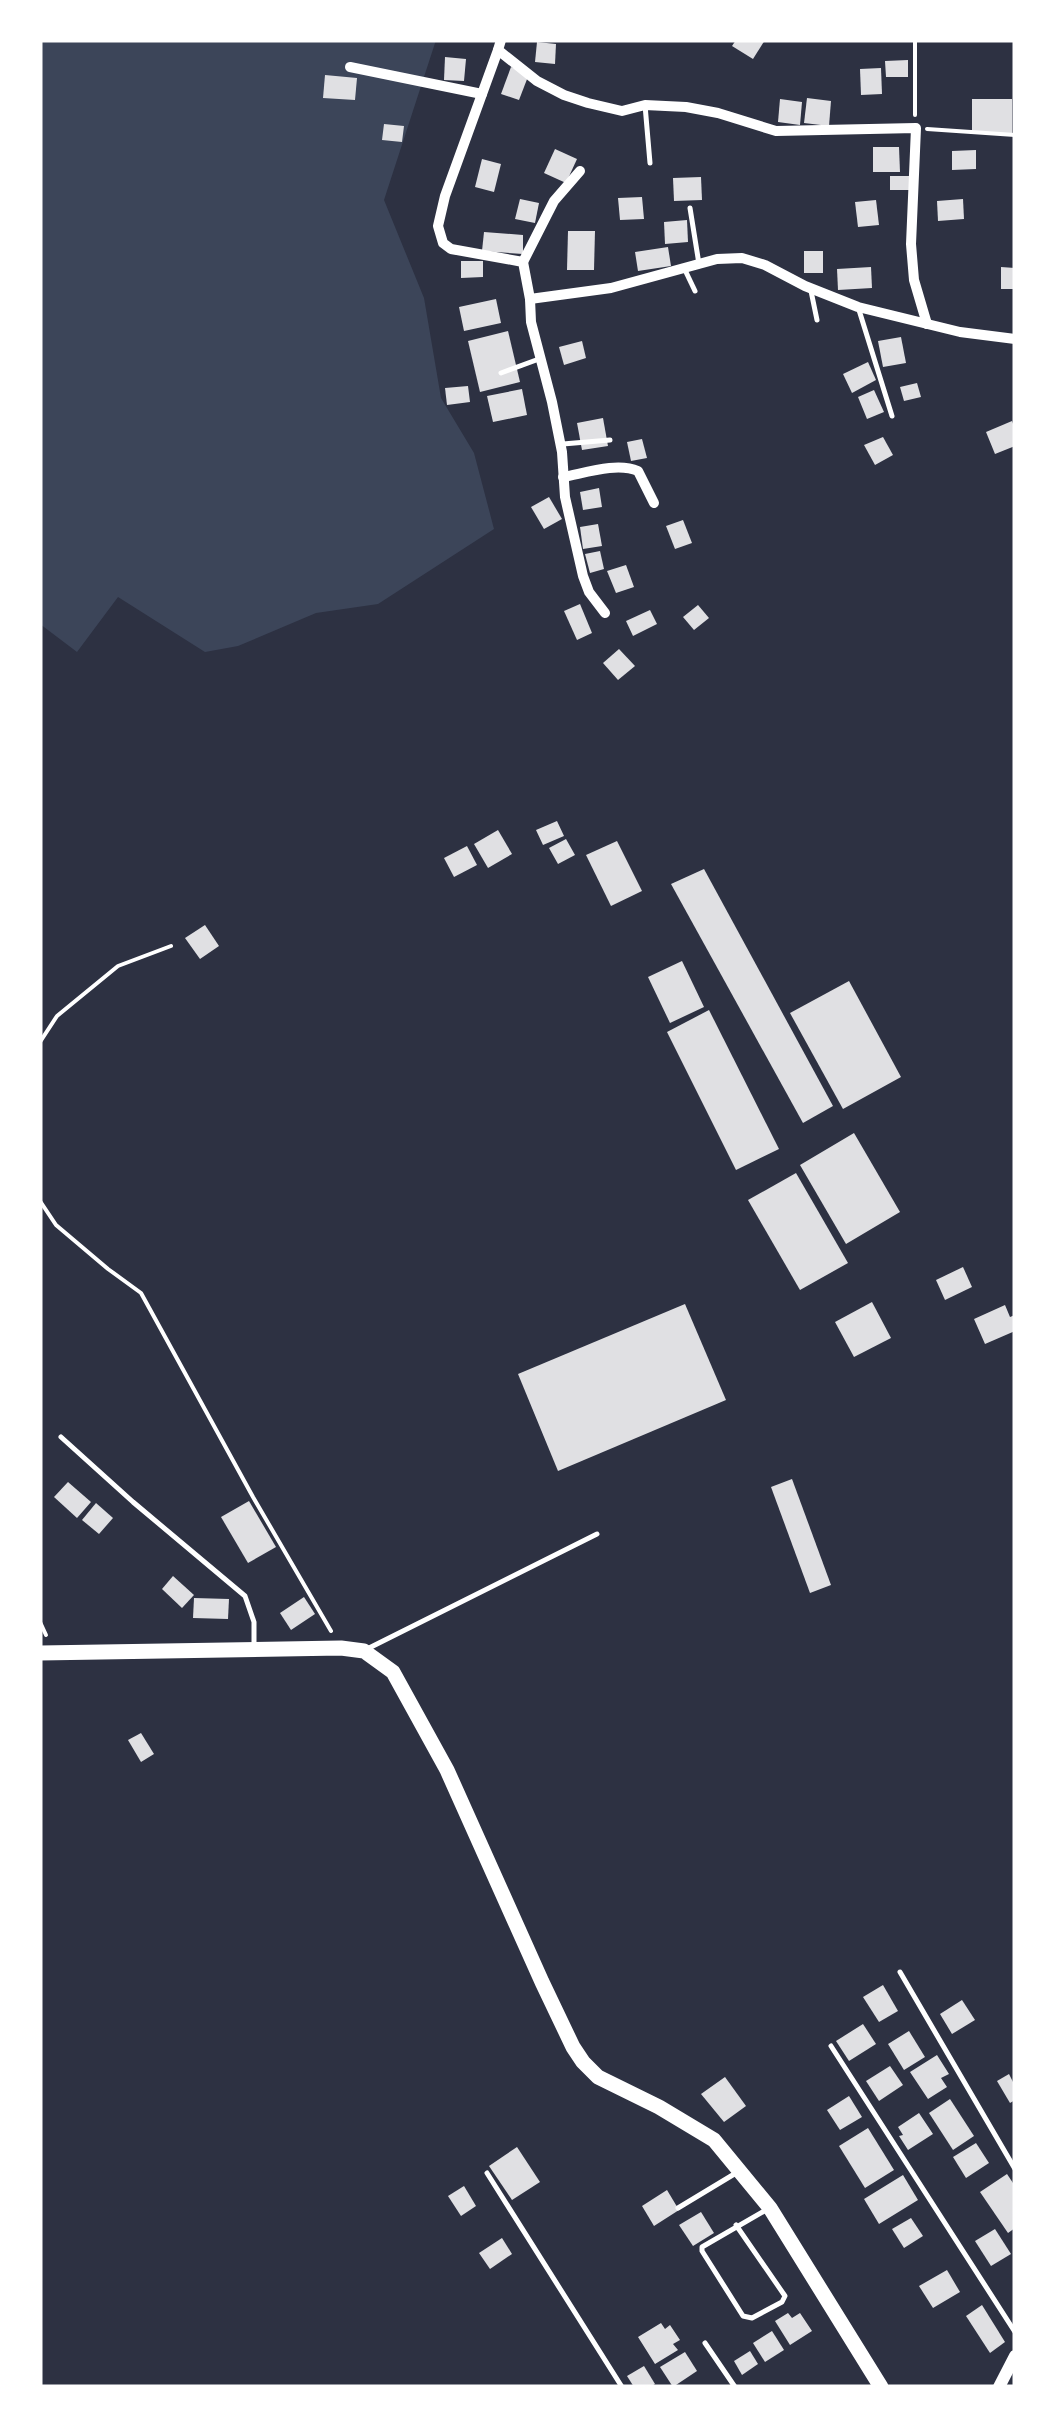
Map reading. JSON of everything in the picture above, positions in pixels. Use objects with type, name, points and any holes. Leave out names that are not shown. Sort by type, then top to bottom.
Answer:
[{"type":"main road","points":[[40,1653],[342,1648],[364,1651],[393,1672],[447,1770],[542,1982],[583,2062],[598,2076],[714,2140],[770,2208],[882,2387]]},
{"type":"street","points":[[523,262],[451,249],[443,243],[438,226],[499,45],[537,80],[588,104],[622,111],[645,105],[718,112],[776,131],[916,128],[911,244],[914,280],[927,324]]},
{"type":"street","points":[[350,67],[482,94]]},
{"type":"street","points":[[580,171],[554,201],[523,262],[583,576],[589,592],[605,613]]},
{"type":"street","points":[[530,299],[611,288],[684,267],[742,258],[858,307],[960,332],[1015,339]]},
{"type":"street","points":[[563,477],[633,468],[654,503]]},
{"type":"street","points":[[999,2387],[1015,2356]]},
{"type":"lane","points":[[645,105],[650,163]]},
{"type":"lane","points":[[690,208],[699,264]]},
{"type":"lane","points":[[684,267],[695,292]]},
{"type":"lane","points":[[810,288],[817,320]]},
{"type":"lane","points":[[858,307],[892,416]]},
{"type":"lane","points":[[502,373],[539,359]]},
{"type":"lane","points":[[560,445],[610,440]]},
{"type":"lane","points":[[61,1437],[245,1596],[254,1622],[254,1651]]},
{"type":"lane","points":[[364,1651],[597,1534]]},
{"type":"lane","points":[[900,1972],[1015,2169]]},
{"type":"lane","points":[[831,2046],[1015,2332]]},
{"type":"lane","points":[[678,2208],[741,2170]]},
{"type":"lane","points":[[487,2173],[622,2387]]},
{"type":"lane","points":[[736,2225],[785,2296],[782,2302],[752,2318],[743,2316],[702,2251],[706,2244],[736,2225],[770,2208]]},
{"type":"lane","points":[[705,2343],[735,2387]]},
{"type":"path","points":[[914,40],[916,128],[1015,136]]},
{"type":"path","points":[[40,1042],[57,1016],[118,966],[171,946]]},
{"type":"path","points":[[40,1201],[56,1225],[141,1292],[253,1497],[342,1648]]},
{"type":"shaded area","points":[[40,40],[436,40],[384,200],[424,298],[441,398],[474,453],[494,529],[378,604],[316,613],[238,646],[205,652],[118,597],[77,652],[40,624]]},
{"type":"building","points":[[736,40],[765,40],[753,59],[732,46]]},
{"type":"building","points":[[537,42],[556,44],[555,64],[535,62]]},
{"type":"building","points":[[445,57],[466,59],[464,81],[444,80]]},
{"type":"building","points":[[908,60],[908,77],[886,77],[885,61]]},
{"type":"building","points":[[511,67],[529,74],[519,100],[501,94]]},
{"type":"building","points":[[881,68],[882,94],[861,95],[860,69]]},
{"type":"building","points":[[325,75],[357,78],[355,100],[323,98]]},
{"type":"building","points":[[807,98],[831,101],[829,126],[804,123]]},
{"type":"building","points":[[780,99],[802,102],[800,125],[778,122]]},
{"type":"building","points":[[972,99],[1012,99],[1012,133],[972,133]]},
{"type":"building","points":[[384,124],[404,126],[402,142],[382,140]]},
{"type":"building","points":[[873,147],[899,147],[900,172],[873,172]]},
{"type":"building","points":[[555,149],[577,159],[566,183],[544,173]]},
{"type":"building","points":[[976,150],[976,169],[952,170],[952,151]]},
{"type":"building","points":[[482,159],[501,164],[494,192],[475,187]]},
{"type":"building","points":[[890,176],[910,176],[910,190],[890,190]]},
{"type":"building","points":[[701,177],[702,200],[674,201],[673,178]]},
{"type":"building","points":[[642,197],[644,219],[620,220],[618,198]]},
{"type":"building","points":[[520,199],[539,203],[535,223],[515,219]]},
{"type":"building","points":[[963,199],[964,219],[938,221],[937,201]]},
{"type":"building","points":[[876,200],[879,225],[858,227],[855,202]]},
{"type":"building","points":[[687,220],[688,242],[665,244],[664,222]]},
{"type":"building","points":[[568,231],[595,231],[594,270],[567,270]]},
{"type":"building","points":[[484,232],[523,235],[523,254],[482,251]]},
{"type":"building","points":[[668,247],[671,266],[638,271],[635,252]]},
{"type":"building","points":[[804,251],[823,251],[823,273],[804,273]]},
{"type":"building","points":[[461,261],[483,261],[483,277],[461,278]]},
{"type":"building","points":[[871,267],[872,288],[838,290],[837,269]]},
{"type":"building","points":[[1001,267],[1015,268],[1015,289],[1001,289]]},
{"type":"building","points":[[496,299],[501,323],[464,331],[459,307]]},
{"type":"building","points":[[508,331],[520,382],[480,392],[468,341]]},
{"type":"building","points":[[901,337],[906,363],[883,367],[878,341]]},
{"type":"building","points":[[582,341],[586,358],[564,365],[559,347]]},
{"type":"building","points":[[868,362],[876,380],[852,393],[843,374]]},
{"type":"building","points":[[917,383],[921,397],[904,401],[900,387]]},
{"type":"building","points":[[468,386],[470,402],[447,405],[445,388]]},
{"type":"building","points":[[522,389],[527,415],[493,422],[487,396]]},
{"type":"building","points":[[874,390],[884,412],[867,419],[858,397]]},
{"type":"building","points":[[603,418],[608,446],[582,450],[577,423]]},
{"type":"building","points":[[1012,421],[1015,446],[995,454],[986,432]]},
{"type":"building","points":[[883,437],[893,455],[875,465],[864,445]]},
{"type":"building","points":[[642,439],[647,458],[631,461],[627,442]]},
{"type":"building","points":[[599,488],[602,507],[583,510],[580,492]]},
{"type":"building","points":[[549,497],[562,519],[544,529],[531,507]]},
{"type":"building","points":[[683,520],[692,543],[675,549],[666,526]]},
{"type":"building","points":[[598,524],[602,546],[583,549],[580,527]]},
{"type":"building","points":[[600,551],[604,569],[590,573],[585,554]]},
{"type":"building","points":[[626,565],[634,587],[616,593],[607,571]]},
{"type":"building","points":[[580,604],[592,633],[577,640],[564,611]]},
{"type":"building","points":[[698,605],[709,618],[694,630],[683,617]]},
{"type":"building","points":[[650,610],[657,624],[633,636],[626,621]]},
{"type":"building","points":[[619,649],[635,666],[618,680],[603,663]]},
{"type":"building","points":[[557,821],[564,836],[543,845],[536,830]]},
{"type":"building","points":[[498,830],[512,854],[488,868],[474,844]]},
{"type":"building","points":[[566,839],[575,855],[558,864],[549,848]]},
{"type":"building","points":[[617,841],[642,891],[611,906],[586,855]]},
{"type":"building","points":[[467,846],[477,865],[454,877],[444,858]]},
{"type":"building","points":[[704,869],[833,1106],[803,1123],[671,884]]},
{"type":"building","points":[[205,925],[219,946],[200,959],[185,938]]},
{"type":"building","points":[[682,961],[704,1007],[670,1023],[648,977]]},
{"type":"building","points":[[849,981],[901,1077],[843,1109],[790,1013]]},
{"type":"building","points":[[709,1010],[779,1149],[736,1170],[667,1032]]},
{"type":"building","points":[[854,1133],[900,1212],[846,1244],[800,1165]]},
{"type":"building","points":[[796,1173],[848,1263],[800,1290],[748,1200]]},
{"type":"building","points":[[963,1267],[972,1287],[945,1300],[936,1280]]},
{"type":"building","points":[[872,1302],[891,1338],[854,1357],[835,1322]]},
{"type":"building","points":[[685,1304],[726,1400],[558,1471],[518,1374]]},
{"type":"building","points":[[1005,1305],[1010,1317],[1015,1315],[1015,1331],[985,1344],[974,1319]]},
{"type":"building","points":[[792,1479],[831,1585],[810,1593],[771,1487]]},
{"type":"building","points":[[68,1482],[91,1502],[77,1518],[54,1497]]},
{"type":"building","points":[[249,1501],[276,1547],[248,1563],[221,1517]]},
{"type":"building","points":[[96,1503],[113,1518],[99,1534],[82,1520]]},
{"type":"building","points":[[173,1576],[194,1595],[182,1608],[162,1589]]},
{"type":"building","points":[[304,1597],[315,1614],[291,1630],[280,1613]]},
{"type":"building","points":[[194,1598],[229,1599],[228,1619],[193,1618]]},
{"type":"building","points":[[141,1733],[154,1754],[141,1762],[128,1740]]},
{"type":"building","points":[[883,1985],[898,2011],[879,2022],[863,1997]]},
{"type":"building","points":[[962,2000],[975,2020],[952,2034],[940,2014]]},
{"type":"building","points":[[863,2024],[876,2044],[849,2061],[836,2041]]},
{"type":"building","points":[[909,2031],[925,2057],[904,2070],[888,2044]]},
{"type":"building","points":[[937,2055],[949,2074],[941,2078],[947,2087],[928,2099],[910,2072]]},
{"type":"building","points":[[890,2066],[903,2085],[879,2101],[866,2081]]},
{"type":"building","points":[[1009,2074],[1015,2086],[1015,2100],[1010,2103],[997,2081]]},
{"type":"building","points":[[725,2077],[746,2106],[724,2122],[701,2094]]},
{"type":"building","points":[[849,2096],[862,2117],[840,2130],[827,2110]]},
{"type":"building","points":[[950,2099],[974,2136],[953,2150],[929,2113]]},
{"type":"building","points":[[919,2113],[933,2134],[908,2150],[898,2127]]},
{"type":"building","points":[[868,2128],[894,2170],[865,2188],[839,2146]]},
{"type":"building","points":[[976,2143],[989,2163],[966,2178],[953,2157]]},
{"type":"building","points":[[517,2147],[540,2182],[512,2200],[489,2166]]},
{"type":"building","points":[[1007,2174],[1015,2186],[1015,2228],[1008,2233],[980,2192]]},
{"type":"building","points":[[903,2175],[918,2200],[879,2224],[864,2199]]},
{"type":"building","points":[[464,2186],[476,2206],[461,2216],[448,2196]]},
{"type":"building","points":[[667,2190],[679,2210],[654,2226],[642,2206]]},
{"type":"building","points":[[701,2212],[714,2233],[693,2246],[679,2225]]},
{"type":"building","points":[[911,2218],[923,2236],[904,2248],[892,2229]]},
{"type":"building","points":[[995,2229],[1011,2254],[991,2266],[975,2241]]},
{"type":"building","points":[[502,2238],[512,2254],[490,2269],[479,2253]]},
{"type":"building","points":[[947,2270],[960,2292],[933,2308],[919,2286]]},
{"type":"building","points":[[982,2305],[1005,2342],[990,2353],[966,2316]]},
{"type":"building","points":[[788,2313],[792,2318],[800,2313],[812,2331],[790,2345],[775,2321]]},
{"type":"building","points":[[661,2323],[665,2329],[670,2325],[680,2340],[673,2344],[678,2350],[655,2364],[638,2337]]},
{"type":"building","points":[[772,2331],[784,2350],[765,2362],[753,2343]]},
{"type":"building","points":[[750,2351],[758,2364],[742,2375],[734,2361]]},
{"type":"building","points":[[685,2352],[697,2371],[673,2387],[660,2367]]},
{"type":"building","points":[[644,2366],[655,2384],[634,2387],[627,2376]]}]
